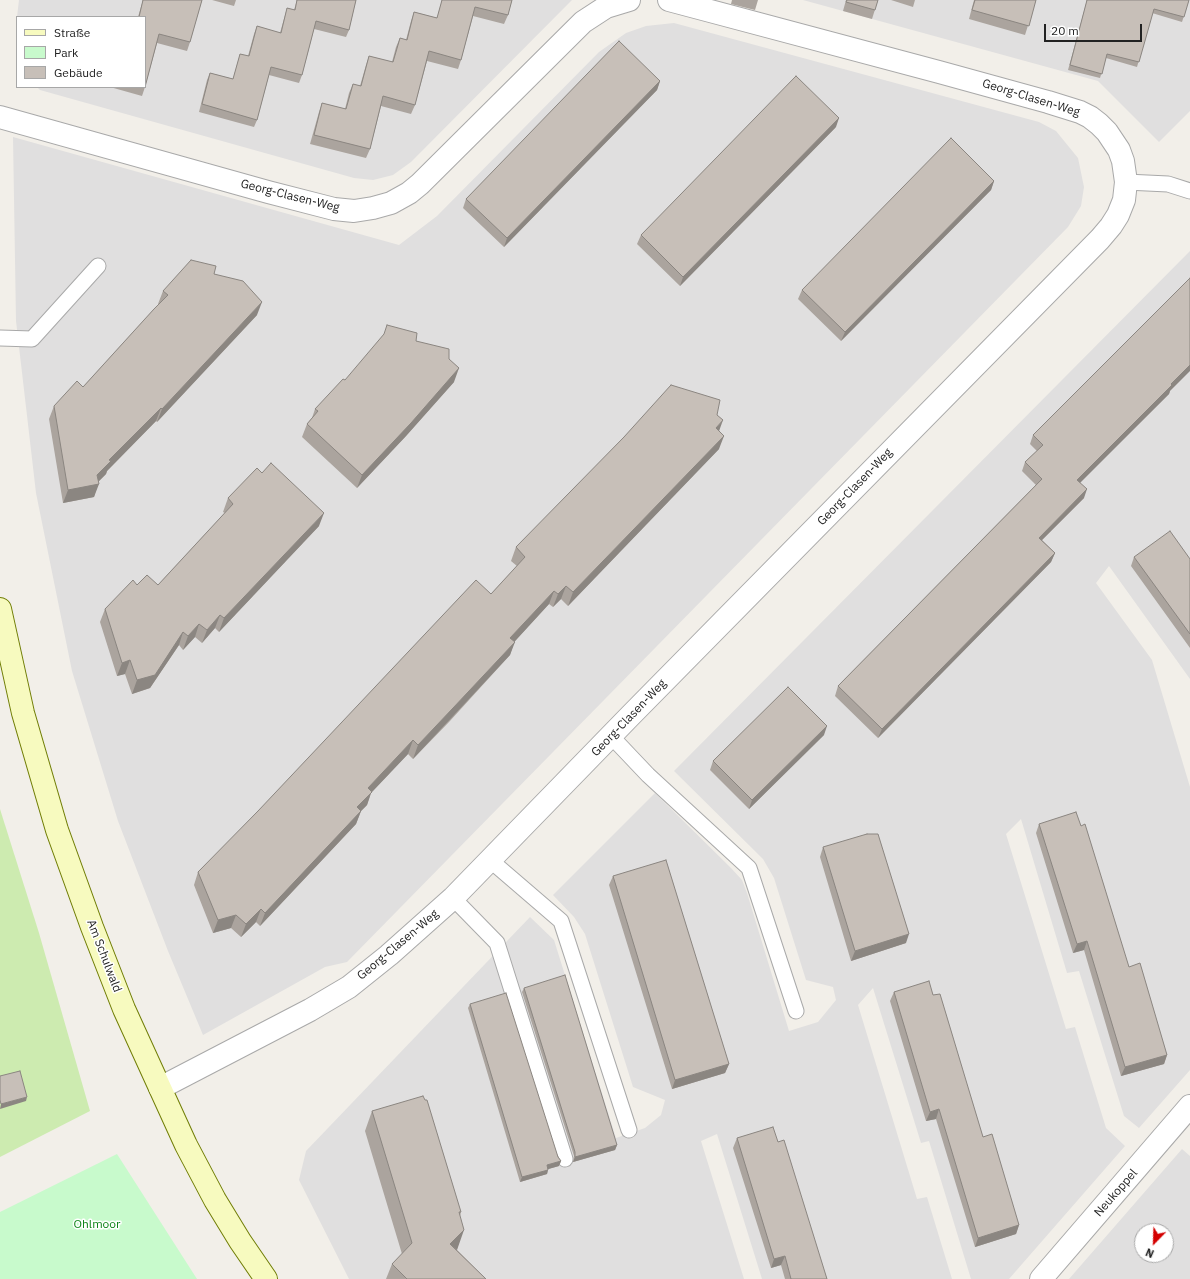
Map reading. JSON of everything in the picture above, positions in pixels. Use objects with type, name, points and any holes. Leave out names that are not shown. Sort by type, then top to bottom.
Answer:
[{"type":"street","name":"Georg-Clasen-Weg","points":[[160,1088],[310,1010],[349,987],[389,955],[453,898],[610,736],[1100,239],[1118,215],[1124,200],[1126,182],[1123,161],[1119,150],[1114,140],[1099,124],[1080,112],[903,62],[669,0]]},
{"type":"street","name":"Georg-Clasen-Weg","points":[[0,117],[334,209],[354,210],[373,208],[391,203],[409,193],[420,184],[583,22],[606,7],[622,1]]},
{"type":"street","name":"Am Schulwald","points":[[0,609],[23,713],[58,830],[92,927],[124,1009],[186,1145],[215,1200],[240,1242],[266,1279]]},
{"type":"street","name":"Neukoppel","points":[[1041,1279],[1190,1106]]},
{"type":"lane","points":[[1126,182],[1168,184],[1190,191]]},
{"type":"lane","points":[[0,338],[32,340],[98,266]]},
{"type":"lane","points":[[610,736],[648,775],[749,868],[796,1011]]},
{"type":"lane","points":[[490,860],[561,921],[629,1130]]},
{"type":"lane","points":[[453,898],[497,943],[565,1159]]},
{"type":"shaded area","points":[[19,0],[572,0],[411,162],[393,175],[373,180],[354,178],[40,90],[38,88],[146,88],[146,16],[17,16]]},
{"type":"shaded area","points":[[803,0],[1190,0],[1190,111],[1159,142],[1098,81]]},
{"type":"shaded area","points":[[674,23],[1039,122],[1056,131],[1078,158],[1084,187],[1081,206],[1068,227],[347,962],[325,967],[203,1035],[168,951],[118,821],[72,671],[36,493],[16,321],[13,137],[399,245],[437,216],[599,52],[626,33],[646,26]]},
{"type":"shaded area","points":[[1190,251],[1190,679],[1109,566],[1096,583],[1152,660],[1190,787],[1190,1070],[1139,1128],[1124,1116],[1079,971],[1067,973],[1021,819],[1006,834],[1066,1029],[1075,1027],[1106,1128],[1125,1146],[1009,1279],[971,1279],[929,1141],[921,1143],[873,988],[858,1005],[917,1199],[927,1197],[952,1279],[762,1279],[717,1134],[701,1141],[744,1279],[349,1279],[299,1180],[306,1151],[530,917],[554,940],[616,1138],[645,1128],[661,1115],[665,1100],[633,1087],[585,934],[574,917],[553,895],[655,793],[742,880],[789,1031],[818,1022],[836,1000],[833,987],[806,980],[774,878],[763,859],[674,771]]},
{"type":"shaded area","points":[[1182,1149],[1190,1156],[1190,1279],[1069,1279]]},
{"type":"green space","points":[[0,809],[39,933],[90,1111],[0,1157]]},
{"type":"green space","name":"Ohlmoor","points":[[117,1154],[197,1279],[0,1279],[0,1212]]},
{"type":"building","points":[[143,0],[202,0],[190,42],[159,34],[146,83],[146,16],[139,16]]},
{"type":"building","points":[[297,0],[356,0],[349,30],[316,21],[302,75],[271,67],[257,120],[202,104],[210,73],[233,79],[240,54],[249,56],[257,26],[281,33],[287,8],[295,10]]},
{"type":"building","points":[[442,0],[512,0],[508,15],[475,7],[461,60],[429,51],[415,105],[383,96],[370,149],[314,135],[322,103],[346,109],[353,84],[361,86],[369,56],[393,62],[400,38],[407,40],[414,12],[437,18]]},
{"type":"building","points":[[847,0],[878,0],[875,10],[846,2]]},
{"type":"building","points":[[975,0],[1036,0],[1029,26],[972,10]]},
{"type":"building","points":[[1087,0],[1189,0],[1184,17],[1154,9],[1139,62],[1107,54],[1102,74],[1070,65]]},
{"type":"building","points":[[619,41],[660,81],[507,238],[466,199]]},
{"type":"building","points":[[796,76],[839,118],[683,277],[641,235]]},
{"type":"building","points":[[951,138],[994,181],[845,332],[802,290]]},
{"type":"building","points":[[191,260],[216,266],[214,274],[243,281],[262,302],[162,409],[161,408],[109,460],[111,461],[97,475],[99,484],[68,490],[54,406],[77,381],[83,387],[168,295],[163,291]]},
{"type":"building","points":[[1190,278],[1190,365],[1077,480],[1087,489],[1039,538],[1055,553],[882,729],[838,686],[1042,479],[1025,462],[1043,445],[1033,435]]},
{"type":"building","points":[[387,325],[417,333],[416,341],[449,349],[449,359],[459,368],[411,423],[362,475],[307,424],[318,411],[315,409],[343,379],[345,380],[384,334]]},
{"type":"building","points":[[671,385],[720,400],[717,415],[723,420],[716,428],[724,436],[573,592],[566,586],[558,594],[554,591],[510,638],[515,642],[453,708],[418,745],[413,740],[368,788],[372,792],[357,807],[361,811],[265,913],[261,909],[246,924],[236,915],[218,920],[198,872],[258,811],[476,580],[491,594],[525,557],[516,547],[624,437]]},
{"type":"building","points":[[271,463],[324,513],[224,618],[220,615],[207,630],[199,624],[188,636],[183,632],[155,675],[137,680],[130,660],[122,663],[105,609],[133,580],[137,585],[147,575],[158,585],[233,504],[228,498],[257,468],[262,473]]},
{"type":"building","points":[[1170,531],[1190,559],[1190,634],[1134,557]]},
{"type":"building","points":[[788,687],[827,726],[752,800],[713,761]]},
{"type":"building","points":[[1076,812],[1081,826],[1085,824],[1129,967],[1140,963],[1167,1055],[1125,1067],[1087,941],[1077,944],[1039,824]]},
{"type":"building","points":[[867,834],[878,834],[909,934],[855,951],[823,847]]},
{"type":"building","points":[[666,860],[729,1064],[675,1080],[613,876]]},
{"type":"building","points":[[565,975],[617,1145],[575,1157],[575,1152],[524,988]]},
{"type":"building","points":[[929,981],[933,995],[940,994],[983,1137],[992,1134],[1019,1225],[978,1238],[939,1109],[930,1112],[894,992]]},
{"type":"building","points":[[506,993],[558,1157],[561,1161],[547,1165],[548,1170],[522,1177],[470,1004]]},
{"type":"building","points":[[20,1071],[27,1097],[1,1104],[0,1076]]},
{"type":"building","points":[[423,1096],[425,1100],[427,1100],[461,1212],[459,1212],[464,1230],[450,1244],[486,1279],[407,1279],[392,1264],[412,1243],[372,1111]]},
{"type":"building","points":[[773,1127],[778,1142],[784,1140],[827,1279],[791,1279],[785,1256],[774,1259],[737,1138]]}]
